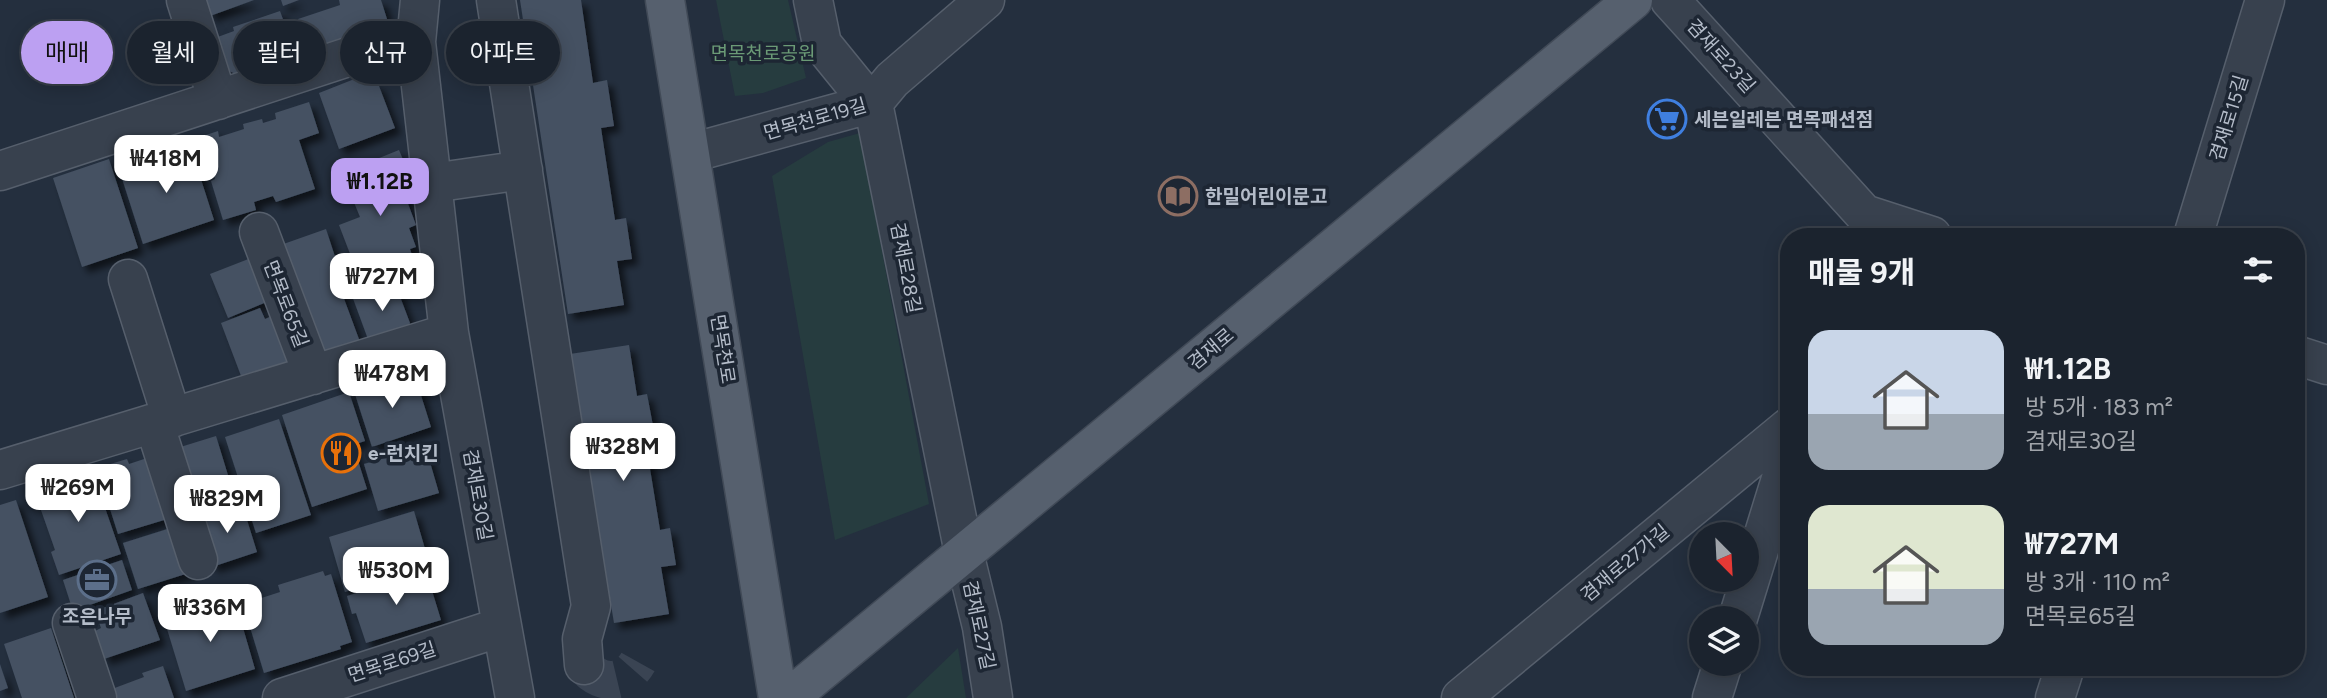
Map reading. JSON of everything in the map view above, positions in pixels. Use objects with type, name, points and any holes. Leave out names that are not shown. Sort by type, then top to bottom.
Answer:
[{"type":"main road","name":"면목천로","points":[[665,0],[778,698]]},
{"type":"main road","name":"겸재로","points":[[789,698],[1633,0]]},
{"type":"street","points":[[186,0],[218,100]]},
{"type":"street","points":[[496,0],[591,606],[582,639],[584,665]]},
{"type":"street","points":[[813,0],[822,44],[873,103]]},
{"type":"street","name":"면목천로19길","points":[[691,153],[873,103],[892,80],[985,0]]},
{"type":"street","name":"겸재로23길","points":[[1670,0],[1861,225],[1880,228]]},
{"type":"street","name":"겸재로15길","points":[[2195,228],[2265,0]]},
{"type":"street","points":[[0,171],[218,100],[418,18]]},
{"type":"street","name":"겸재로30길","points":[[418,18],[432,183],[449,333],[515,698]]},
{"type":"street","name":"겸재로28길","points":[[873,103],[964,553]]},
{"type":"street","points":[[432,183],[523,170]]},
{"type":"street","name":"면목로65길","points":[[258,232],[313,375]]},
{"type":"street","points":[[128,279],[198,560]]},
{"type":"street","points":[[0,470],[449,333]]},
{"type":"street","points":[[2305,358],[2327,365]]},
{"type":"street","name":"겸재로27가길","points":[[1461,698],[1780,435]]},
{"type":"street","points":[[1742,606],[1780,482]]},
{"type":"street","name":"겸재로27길","points":[[964,553],[982,627],[993,698]]},
{"type":"street","points":[[72,623],[97,698]]},
{"type":"street","name":"면목로69길","points":[[282,698],[501,627]]},
{"type":"street","points":[[1712,698],[1719,676]]},
{"type":"street","points":[[2055,698],[2062,676]]},
{"type":"green space","name":"면목천로공원","points":[[716,0],[788,0],[806,78],[763,93],[735,96]]},
{"type":"green space","points":[[860,133],[929,504],[835,540],[772,176],[828,142]]},
{"type":"green space","points":[[958,648],[966,698],[906,698]]},
{"type":"building","points":[[204,0],[254,0],[210,16]]},
{"type":"building","points":[[281,0],[299,0],[283,6]]},
{"type":"building","points":[[339,0],[381,0],[387,19],[340,21],[340,49],[326,54],[326,21],[298,19],[340,5]]},
{"type":"building","points":[[520,0],[581,0],[593,83],[607,80],[614,126],[601,128],[615,220],[626,218],[632,259],[617,261],[624,305],[568,314],[533,84],[560,84],[560,21],[523,21]]},
{"type":"building","points":[[280,11],[284,21],[251,21]]},
{"type":"building","points":[[233,31],[233,73],[227,70],[219,49],[219,37]]},
{"type":"building","points":[[342,84],[379,86],[395,128],[339,149],[319,93]]},
{"type":"building","points":[[309,102],[319,133],[299,140],[315,189],[276,202],[273,196],[254,202],[256,210],[223,220],[211,181],[215,179],[211,165],[206,166],[197,138],[218,131],[219,137],[244,129],[243,124],[276,119],[275,113]]},
{"type":"building","points":[[190,145],[214,220],[143,244],[119,169]]},
{"type":"building","points":[[399,150],[415,189],[404,193],[416,225],[409,228],[416,247],[410,249],[415,264],[362,285],[339,225],[360,217],[342,173]]},
{"type":"building","points":[[109,159],[138,248],[82,267],[53,178]]},
{"type":"building","points":[[326,229],[341,275],[336,277],[363,350],[318,367],[275,247]]},
{"type":"building","points":[[251,258],[269,301],[228,318],[210,274]]},
{"type":"building","points":[[393,278],[410,323],[398,341],[372,350],[351,293]]},
{"type":"building","points":[[260,308],[265,319],[272,316],[298,369],[246,389],[221,323]]},
{"type":"building","points":[[629,345],[637,396],[647,394],[654,431],[644,432],[660,530],[670,528],[676,565],[661,567],[669,614],[614,623],[570,354]]},
{"type":"building","points":[[398,376],[419,389],[431,427],[372,447],[354,391]]},
{"type":"building","points":[[349,392],[365,441],[353,445],[367,489],[312,507],[282,415]]},
{"type":"building","points":[[279,419],[311,515],[256,533],[225,437]]},
{"type":"building","points":[[216,436],[235,498],[193,511],[174,449]]},
{"type":"building","points":[[427,452],[439,493],[378,511],[364,464],[392,456],[394,462]]},
{"type":"building","points":[[147,458],[174,517],[118,534],[97,468],[127,459],[129,464]]},
{"type":"building","points":[[93,473],[121,554],[59,575],[51,552],[55,550],[35,493]]},
{"type":"building","points":[[16,500],[48,597],[0,613],[0,505]]},
{"type":"building","points":[[242,504],[257,552],[212,567],[197,518]]},
{"type":"building","points":[[414,511],[430,566],[345,592],[329,537]]},
{"type":"building","points":[[177,526],[192,572],[138,589],[123,543]]},
{"type":"building","points":[[122,560],[132,590],[73,611],[63,580]]},
{"type":"building","points":[[432,570],[436,582],[430,584],[441,620],[366,643],[356,613],[352,614],[347,596]]},
{"type":"building","points":[[323,571],[325,576],[331,574],[352,642],[340,646],[341,649],[264,673],[243,604],[280,592],[278,585]]},
{"type":"building","points":[[143,593],[160,640],[104,659],[95,631],[101,628],[95,611]]},
{"type":"building","points":[[234,597],[255,669],[186,691],[164,619]]},
{"type":"building","points":[[51,628],[74,698],[22,698],[4,644]]},
{"type":"building","points":[[0,664],[8,688],[0,691]]},
{"type":"building","points":[[163,666],[174,698],[115,698],[112,689],[144,677],[142,673]]},
{"type":"tunnel","points":[[584,665],[597,677],[612,680],[626,675],[638,662]]},
{"type":"place","name":"세븐일레븐 면목패션점","points":[[1667,119]]},
{"type":"place","name":"한밀어린이문고","points":[[1178,196]]},
{"type":"place","name":"e-런치킨","points":[[341,453]]},
{"type":"place","name":"조은나무","points":[[97,580]]}]
